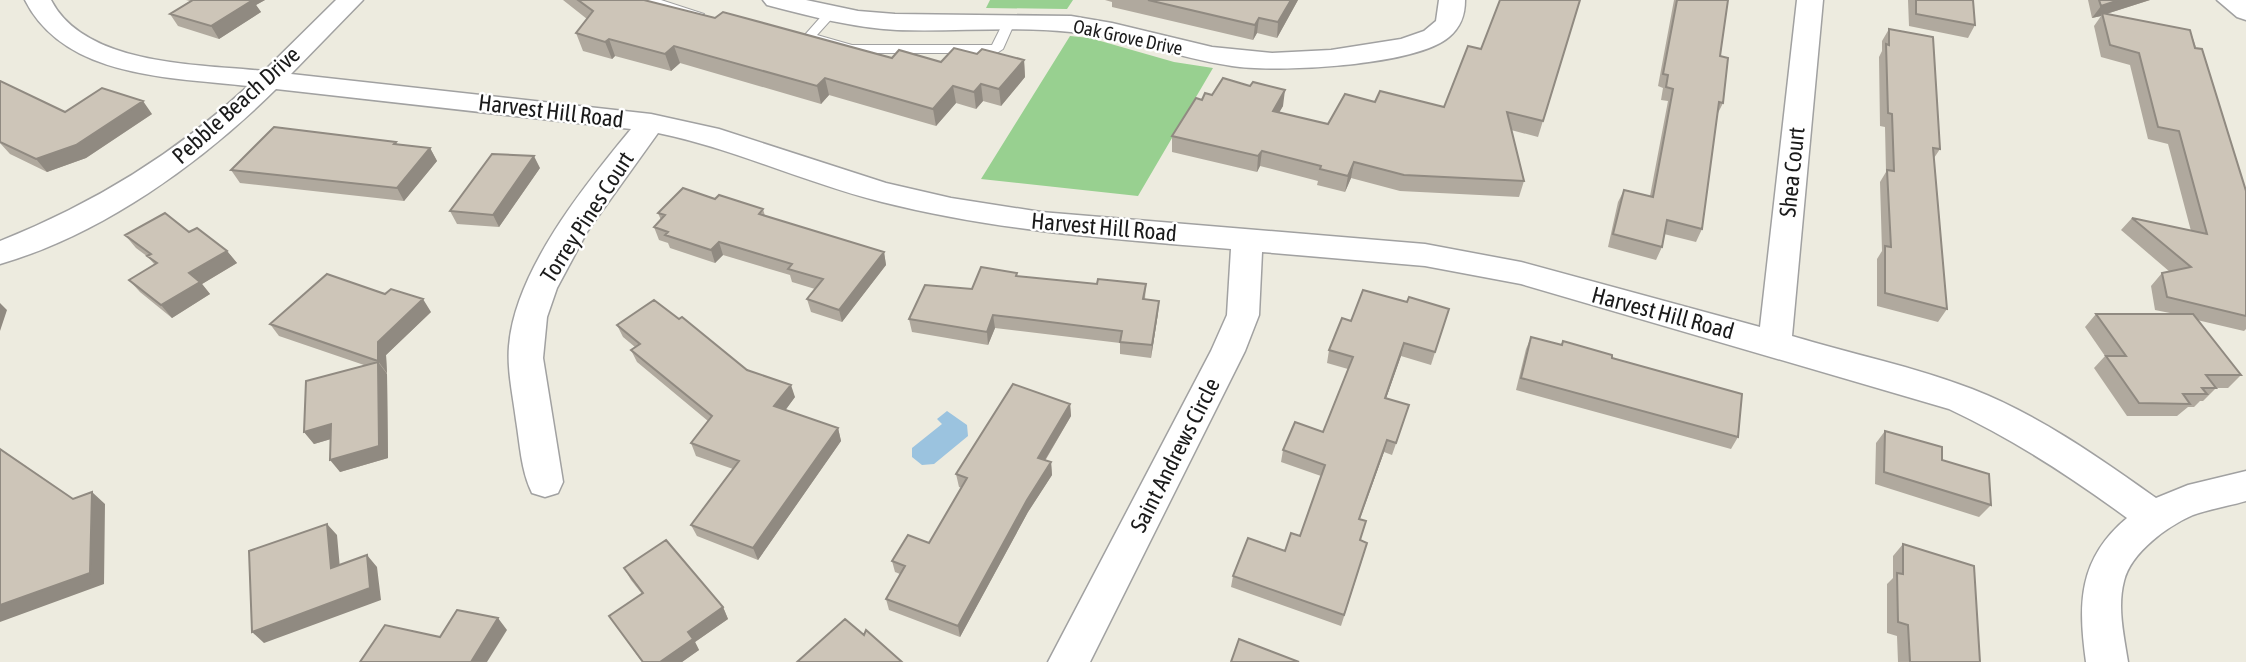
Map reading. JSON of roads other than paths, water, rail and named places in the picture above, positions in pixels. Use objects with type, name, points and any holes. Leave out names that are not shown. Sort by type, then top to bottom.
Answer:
[{"type":"street","name":"Harvest Hill Road","points":[[38,0],[41,8],[63,34],[100,54],[147,66],[651,122],[709,135],[881,192],[951,208],[1041,222],[1425,255],[1521,273],[1960,399],[1993,414],[2085,467],[2156,519]]},
{"type":"street","name":"Pebble Beach Drive","points":[[0,253],[47,234],[156,175],[234,113],[350,0]]},
{"type":"street","name":"Oak Grove Drive","points":[[776,0],[830,14],[872,20],[1009,22],[1093,27],[1234,58],[1302,61],[1335,59],[1419,44],[1437,36],[1448,24],[1454,8],[1452,0]]},
{"type":"street","name":"Shea Court","points":[[1775,344],[1810,0]]},
{"type":"street","points":[[2230,0],[2246,12]]},
{"type":"street","name":"Torrey Pines Court","points":[[545,482],[534,425],[526,345],[531,312],[546,275],[620,161],[651,122]]},
{"type":"street","name":"Saint Andrews Circle","points":[[1069,662],[1228,351],[1243,315],[1247,239]]},
{"type":"street","points":[[2107,662],[2101,621],[2105,579],[2122,545],[2156,519],[2186,502],[2246,486]]},
{"type":"lane","points":[[648,0],[698,14]]},
{"type":"water","points":[[947,411],[967,425],[968,436],[934,464],[922,465],[912,457],[912,448],[942,424],[937,419]]}]
